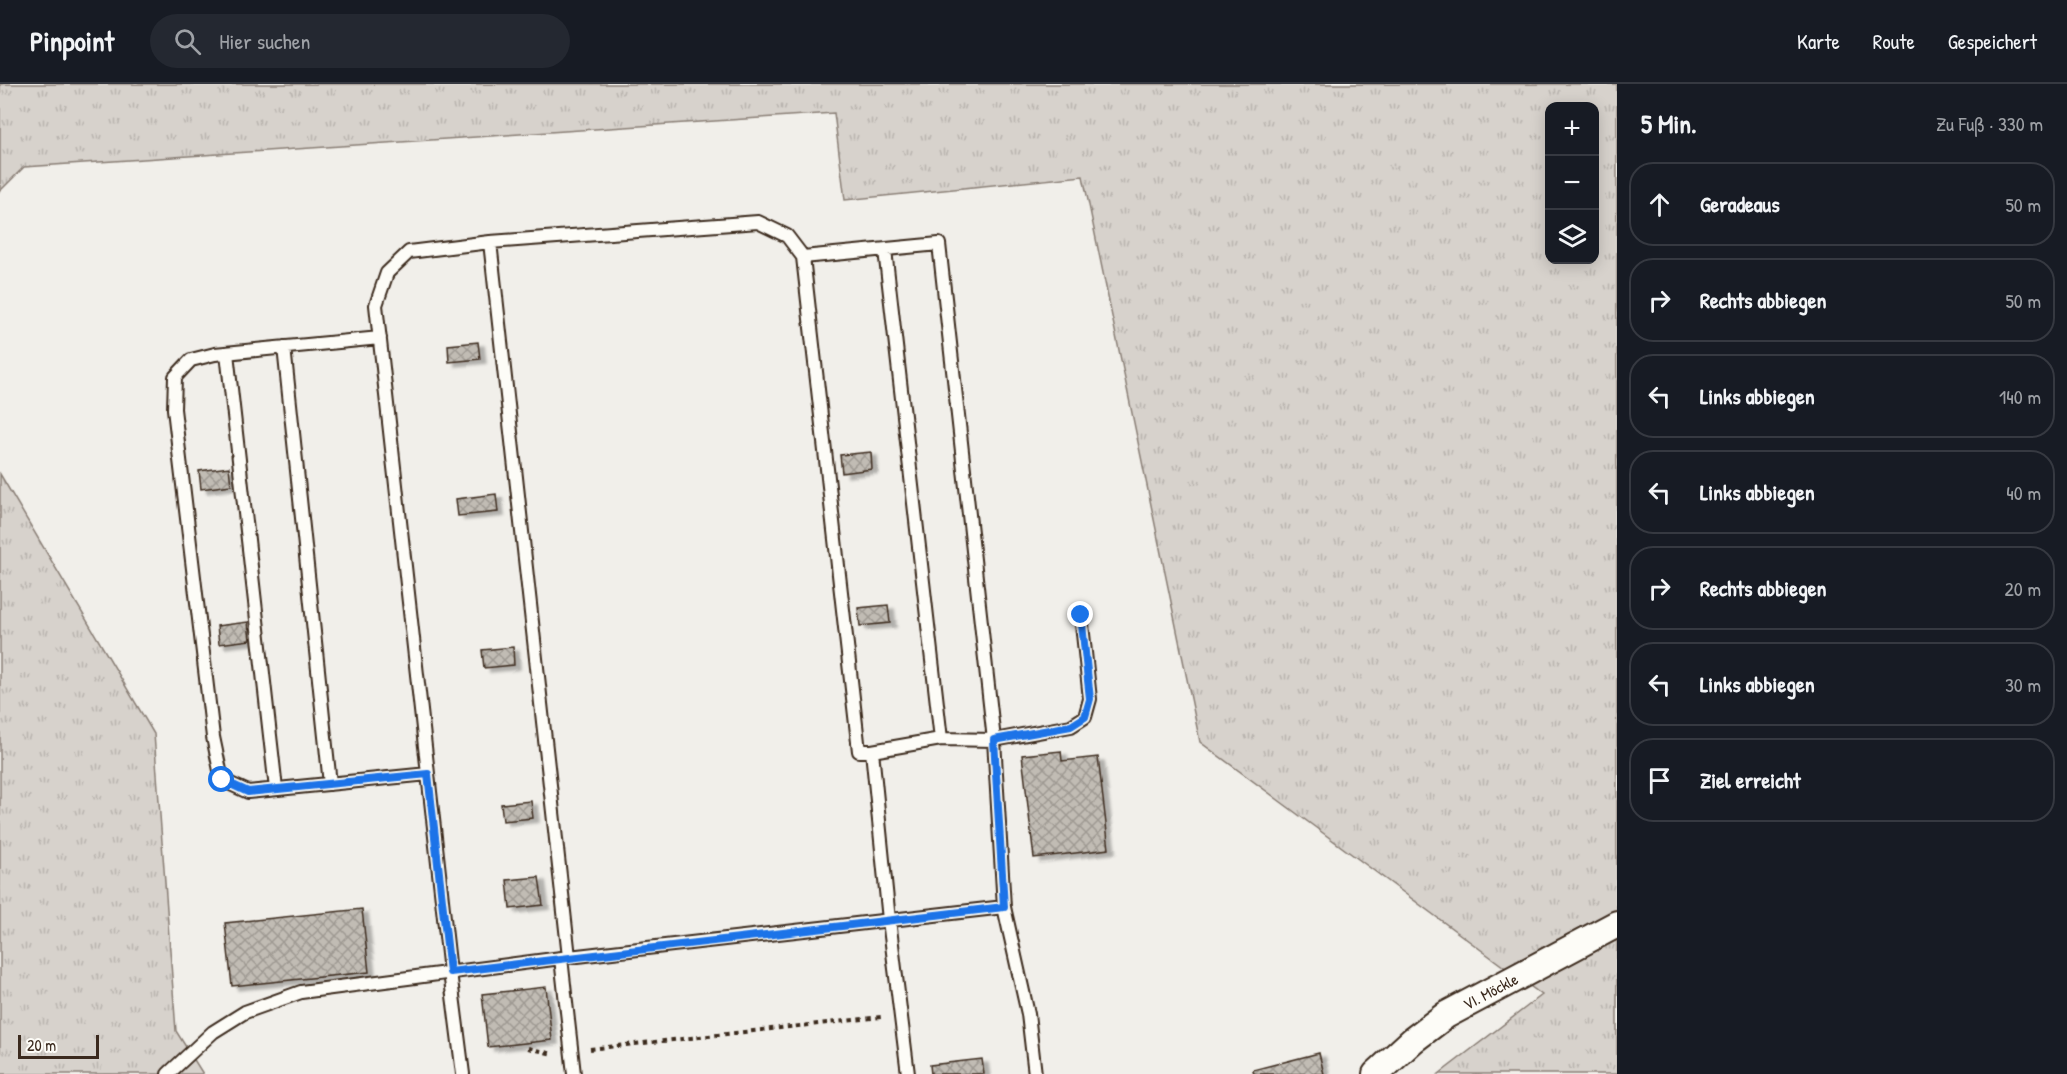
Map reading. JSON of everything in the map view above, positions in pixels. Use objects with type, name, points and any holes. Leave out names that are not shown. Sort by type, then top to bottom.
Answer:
[{"type":"street","name":"VI. Möckle","points":[[1376,1074],[1413,1040],[1446,1015],[1617,924]]},
{"type":"lane","points":[[463,1074],[376,304],[387,273],[409,252],[490,242],[758,222],[787,236],[803,257],[858,751],[873,751],[941,740],[994,740],[1071,726],[1085,717],[1090,699],[1081,615]]},
{"type":"lane","points":[[490,242],[565,957],[574,1074]]},
{"type":"lane","points":[[803,257],[939,244],[994,740],[1004,907],[1028,1014],[1035,1074]]},
{"type":"lane","points":[[885,250],[941,740]]},
{"type":"lane","points":[[380,338],[227,353],[191,360],[176,377],[174,409],[213,737],[222,780],[248,792],[428,774]]},
{"type":"lane","points":[[284,347],[330,784]]},
{"type":"lane","points":[[227,353],[276,789]]},
{"type":"lane","points":[[873,751],[908,1074]]},
{"type":"lane","points":[[168,1074],[213,1032],[245,1012],[301,992],[565,957],[1004,907]]},
{"type":"path","points":[[528,1048],[551,1054],[901,1015]]},
{"type":"green space","points":[[0,84],[1617,84],[1617,1074],[1439,1074],[1542,995],[1200,742],[1083,176],[845,200],[834,113],[24,167],[0,191]]},
{"type":"green space","points":[[0,474],[154,734],[176,1031],[203,1074],[0,1074]]},
{"type":"building","points":[[478,342],[480,359],[449,362],[448,345]]},
{"type":"building","points":[[871,452],[872,469],[842,473],[840,455]]},
{"type":"building","points":[[229,467],[231,485],[201,489],[199,471]]},
{"type":"building","points":[[496,494],[498,512],[458,516],[456,499]]},
{"type":"building","points":[[888,605],[890,623],[860,626],[858,608]]},
{"type":"building","points":[[248,622],[250,640],[219,644],[217,626]]},
{"type":"building","points":[[513,647],[514,665],[484,668],[482,650]]},
{"type":"building","points":[[1061,751],[1062,761],[1098,757],[1109,849],[1034,858],[1022,755]]},
{"type":"building","points":[[531,801],[533,818],[503,821],[501,804]]},
{"type":"building","points":[[539,877],[543,905],[510,909],[507,880]]},
{"type":"building","points":[[362,909],[369,972],[232,986],[225,923]]},
{"type":"building","points":[[546,987],[552,1040],[488,1047],[482,994]]},
{"type":"building","points":[[1319,1053],[1324,1074],[1254,1074],[1253,1070]]},
{"type":"building","points":[[982,1059],[984,1074],[931,1074],[930,1065]]},
{"type":"route","points":[[222,780],[248,792],[428,774],[450,972],[1004,907],[994,740],[1071,726],[1085,717],[1090,699],[1081,615]]}]
